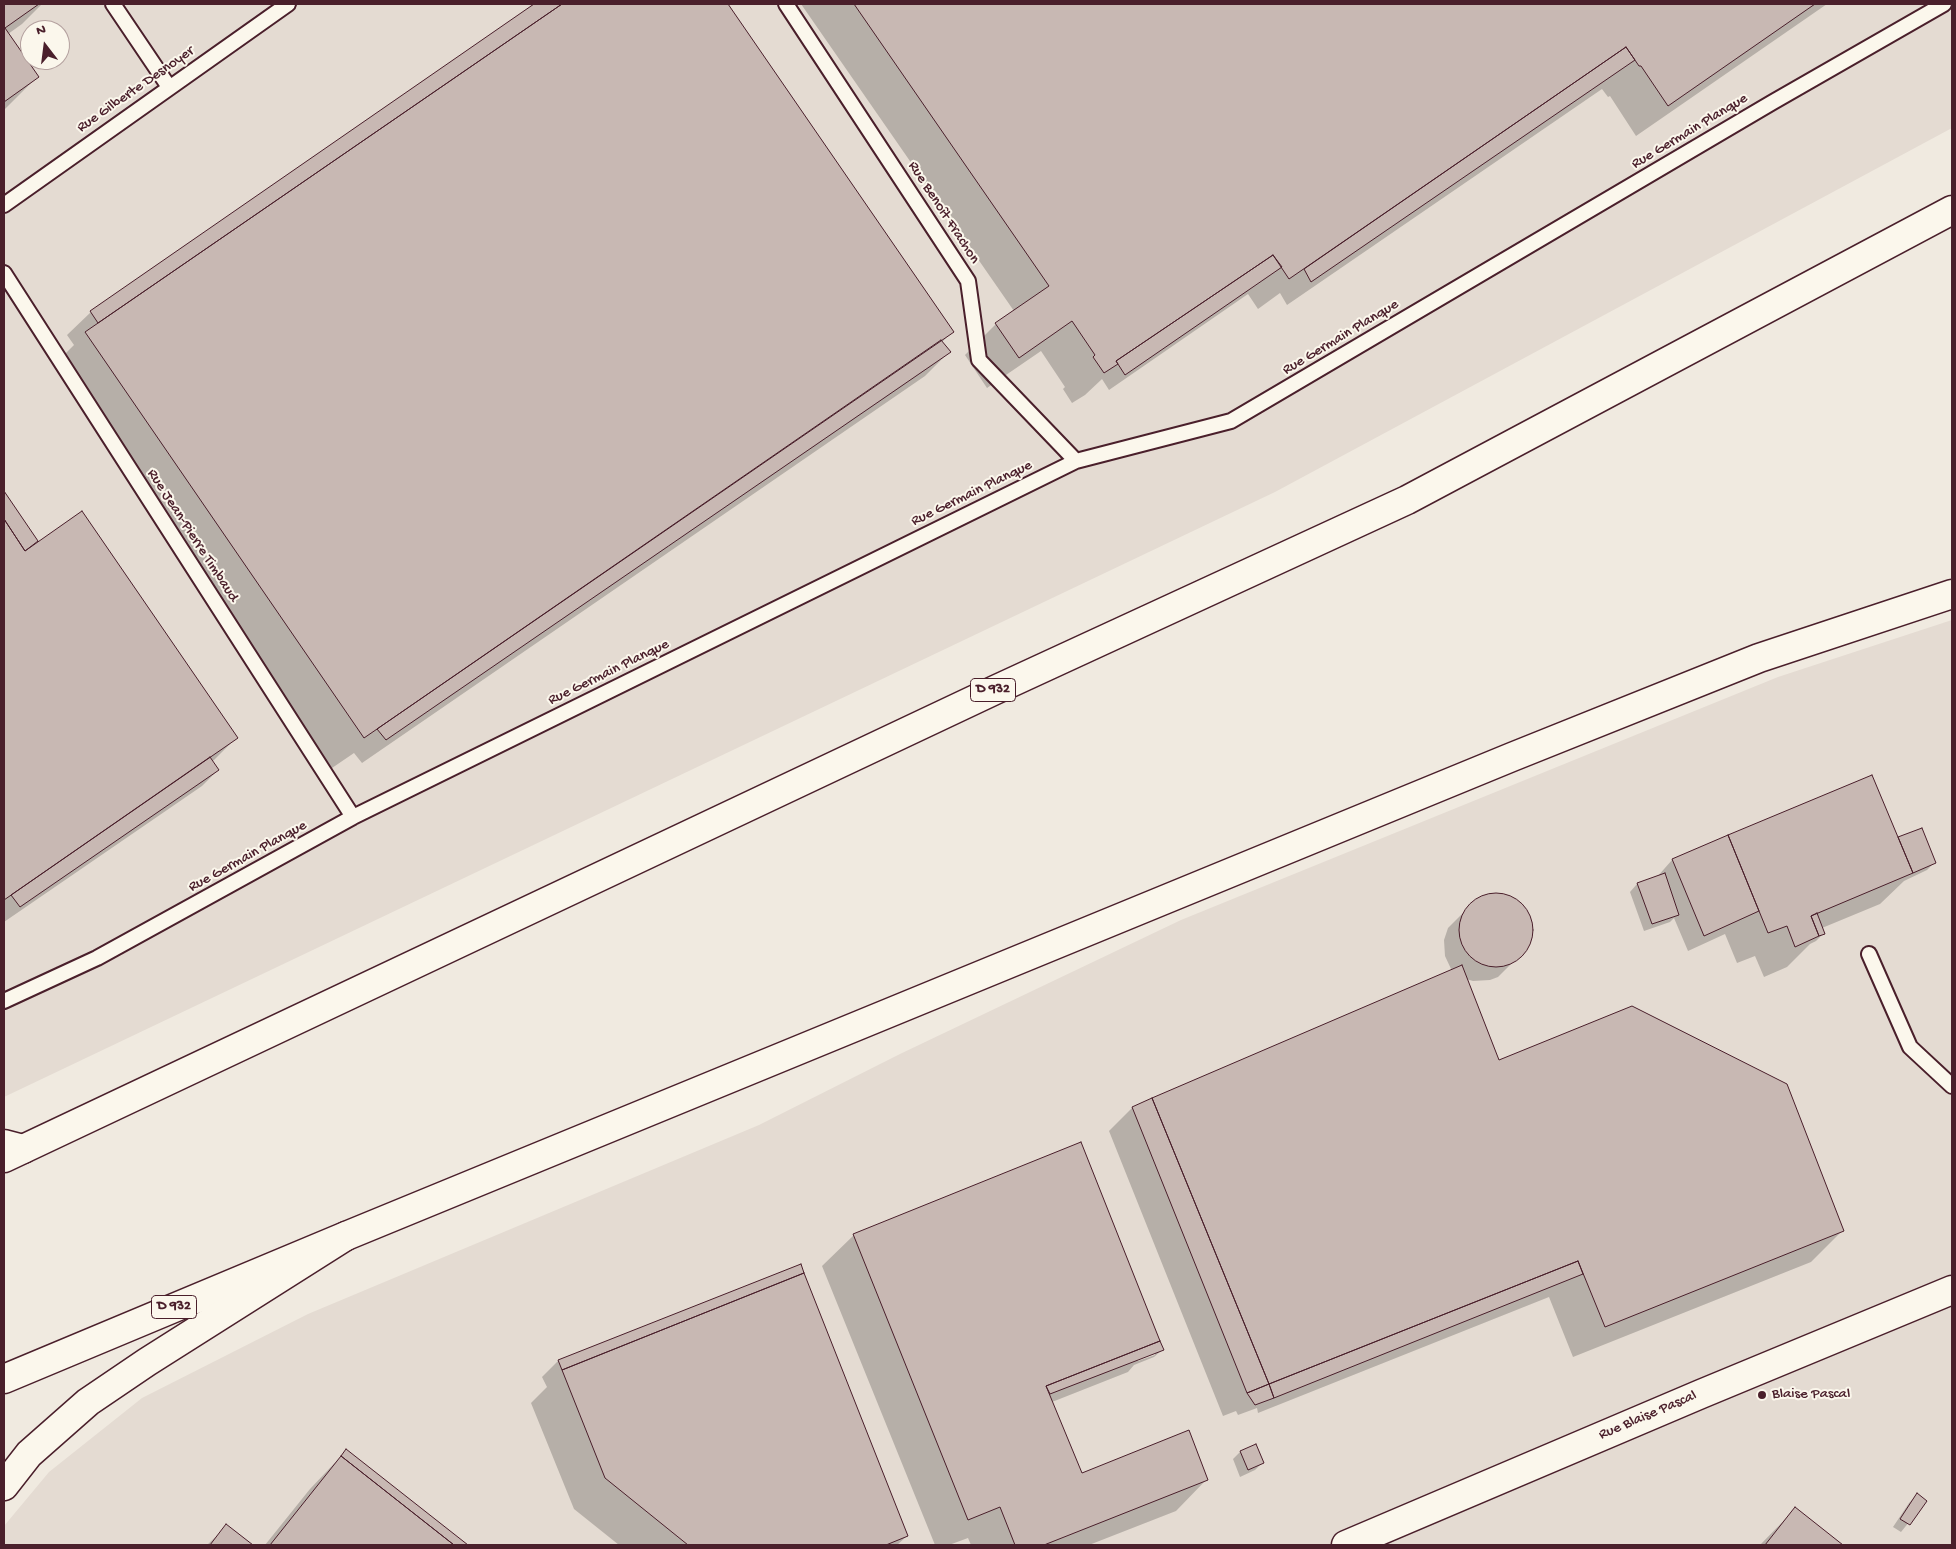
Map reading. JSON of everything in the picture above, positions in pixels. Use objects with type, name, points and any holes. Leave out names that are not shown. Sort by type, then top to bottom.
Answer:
[{"type":"main road","name":"D 932","points":[[10,1150],[995,690],[1407,500],[1952,210]]},
{"type":"main road","name":"D 932","points":[[4,1379],[73,1348],[1475,772],[1759,658],[1952,594]]},
{"type":"main road","points":[[4,1486],[29,1454],[88,1402],[147,1362],[346,1236]]},
{"type":"main road","name":"Rue Blaise Pascal","points":[[1346,1545],[1952,1290]]},
{"type":"lane","points":[[113,4],[169,87]]},
{"type":"lane","name":"Rue Gilberte Desnoyer","points":[[4,205],[288,4]]},
{"type":"lane","name":"Rue Benoît Frachon","points":[[786,4],[968,281],[979,360],[1076,461]]},
{"type":"lane","name":"Rue Germain Planque","points":[[4,1001],[97,958],[353,817],[1076,461],[1231,422],[1773,102],[1944,4]]},
{"type":"lane","name":"Rue Jean-Pierre Timbaud","points":[[4,272],[353,817]]},
{"type":"lane","points":[[1869,954],[1910,1047],[1952,1086]]},
{"type":"shaded area","points":[[4,4],[1952,4],[1952,128],[1275,492],[4,1097]]},
{"type":"shaded area","points":[[1952,620],[1952,1545],[4,1545],[4,1526],[49,1472],[142,1398],[308,1314],[759,1125],[900,1054],[1181,920],[1778,677]]},
{"type":"building","points":[[4,4],[39,4],[5,28],[20,50],[20,70],[34,70],[39,77],[4,102]]},
{"type":"building","points":[[534,4],[562,4],[98,323],[90,311]]},
{"type":"building","points":[[562,4],[728,4],[954,332],[364,738],[85,332]]},
{"type":"building","points":[[854,4],[1815,4],[1668,106],[1626,47],[1289,279],[1273,255],[1116,361],[1118,364],[1104,373],[1093,357],[1095,355],[1072,321],[1019,358],[995,323],[1049,286]]},
{"type":"building","points":[[1626,47],[1635,60],[1311,282],[1304,269]]},
{"type":"building","points":[[1273,255],[1282,267],[1125,375],[1116,361]]},
{"type":"building","points":[[941,340],[951,352],[386,740],[377,729]]},
{"type":"building","points":[[4,491],[38,541],[25,551],[4,519]]},
{"type":"building","points":[[82,511],[238,738],[4,900],[4,519],[25,551]]},
{"type":"building","points":[[210,757],[219,770],[20,907],[11,895]]},
{"type":"building","points":[[1872,775],[1913,873],[1811,916],[1819,936],[1795,947],[1787,926],[1768,933],[1728,835]]},
{"type":"building","points":[[1922,828],[1936,863],[1913,873],[1898,837]]},
{"type":"building","points":[[1728,835],[1759,911],[1704,936],[1672,859]]},
{"type":"building","points":[[1665,873],[1679,915],[1652,924],[1637,883]]},
{"type":"building","points":[[1496,893],[1517,899],[1527,909],[1533,930],[1527,951],[1517,961],[1496,967],[1475,961],[1465,951],[1459,930],[1465,909],[1475,899]]},
{"type":"building","points":[[1817,913],[1825,934],[1819,936],[1811,916]]},
{"type":"building","points":[[1462,965],[1499,1060],[1632,1006],[1787,1084],[1844,1231],[1605,1327],[1578,1261],[1269,1384],[1152,1098]]},
{"type":"building","points":[[1152,1098],[1269,1384],[1247,1393],[1132,1107]]},
{"type":"building","points":[[1081,1142],[1160,1341],[1046,1386],[1082,1473],[1189,1430],[1208,1480],[1044,1545],[1015,1545],[1000,1507],[968,1520],[853,1234]]},
{"type":"building","points":[[1578,1261],[1583,1274],[1274,1398],[1269,1384]]},
{"type":"building","points":[[801,1264],[804,1273],[562,1370],[558,1360]]},
{"type":"building","points":[[804,1273],[908,1536],[886,1545],[688,1545],[605,1478],[562,1370]]},
{"type":"building","points":[[1160,1341],[1164,1350],[1050,1394],[1046,1386]]},
{"type":"building","points":[[1269,1384],[1274,1398],[1255,1405],[1247,1393]]},
{"type":"building","points":[[1256,1444],[1264,1463],[1248,1470],[1240,1451]]},
{"type":"building","points":[[346,1449],[468,1545],[454,1545],[341,1456]]},
{"type":"building","points":[[341,1456],[454,1545],[270,1545]]},
{"type":"building","points":[[1917,1493],[1927,1501],[1910,1525],[1900,1519]]},
{"type":"building","points":[[1795,1507],[1843,1545],[1765,1545]]},
{"type":"building","points":[[226,1524],[253,1545],[210,1545]]},
{"type":"place","name":"Blaise Pascal","points":[[1762,1395]]}]
